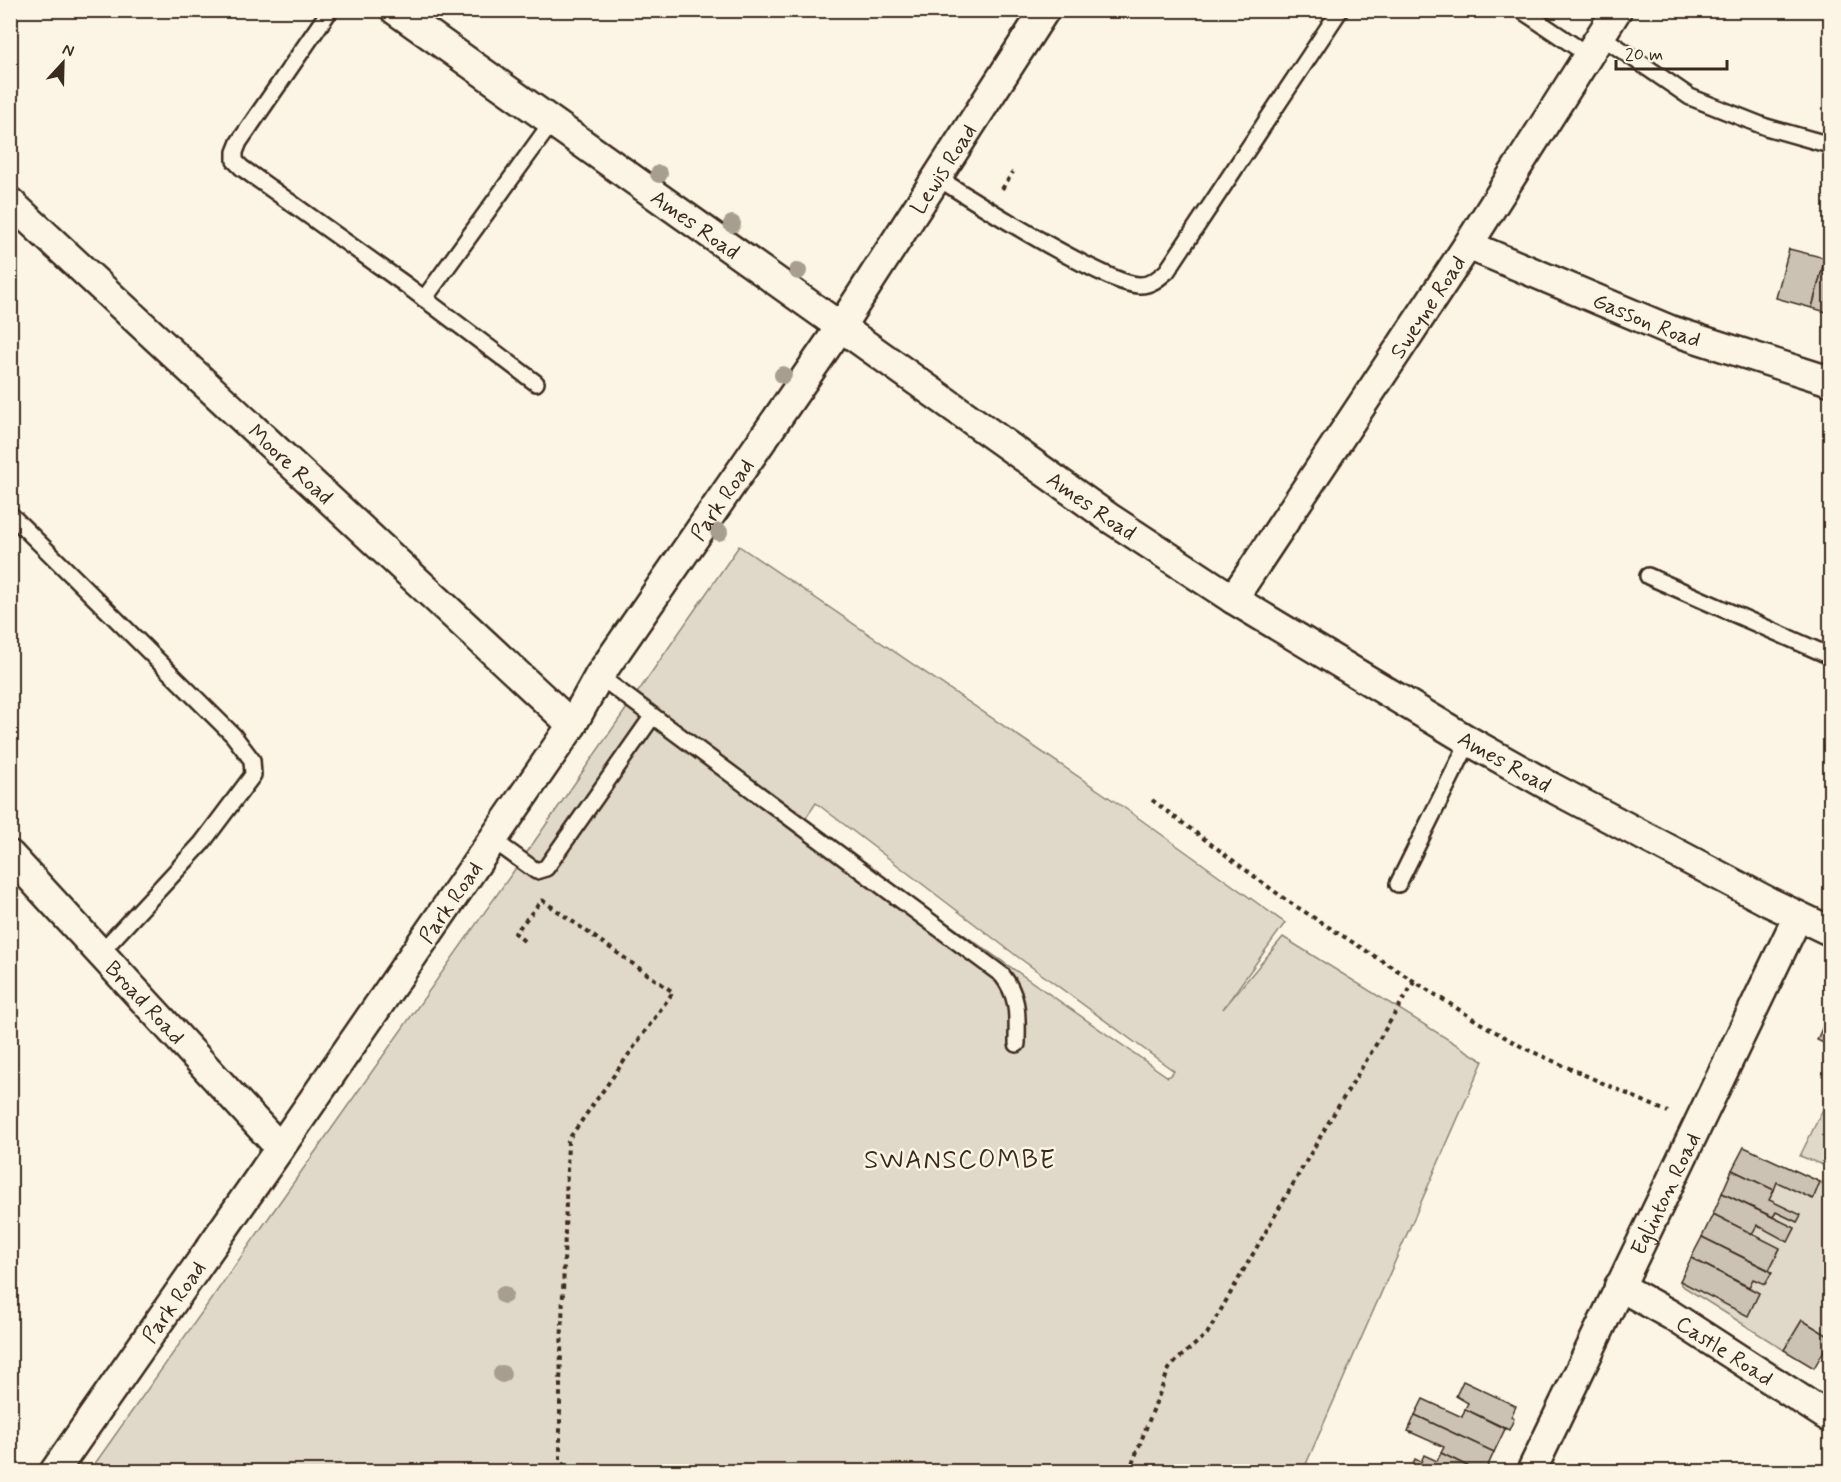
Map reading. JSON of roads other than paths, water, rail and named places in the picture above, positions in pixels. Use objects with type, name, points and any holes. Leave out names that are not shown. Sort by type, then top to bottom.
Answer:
[{"type":"street","name":"Ames Road","points":[[395,10],[1108,517],[1233,599],[1551,788],[1830,932]]},
{"type":"street","name":"Lewis Road","points":[[841,326],[1045,10]]},
{"type":"street","name":"Sweyne Road","points":[[1233,599],[1468,245],[1617,10]]},
{"type":"street","name":"Moore Road","points":[[10,202],[572,725]]},
{"type":"street","name":"Gasson Road","points":[[1468,245],[1670,330],[1830,381]]},
{"type":"street","name":"Park Road","points":[[54,1472],[572,725],[598,676],[841,326]]},
{"type":"street","name":"Broad Road","points":[[10,855],[280,1148]]},
{"type":"street","name":"Eglinton Road","points":[[1531,1472],[1798,916]]},
{"type":"street","name":"Castle Road","points":[[1619,1286],[1671,1315],[1830,1418]]},
{"type":"lane","points":[[330,10],[239,142],[235,152],[235,161],[536,383]]},
{"type":"lane","points":[[938,178],[1024,231],[1082,263],[1131,283],[1149,284],[1167,271],[1340,10]]},
{"type":"lane","points":[[1521,10],[1690,97],[1766,126],[1830,145]]},
{"type":"lane","points":[[424,299],[552,122]]},
{"type":"lane","points":[[10,514],[233,735],[252,760],[253,775],[202,843],[101,952]]},
{"type":"lane","points":[[1648,576],[1830,656]]},
{"type":"lane","points":[[598,676],[1002,975],[1012,987],[1017,1005],[1017,1044]]},
{"type":"lane","points":[[493,840],[536,871],[546,868],[652,717]]},
{"type":"lane","points":[[1398,884],[1469,741]]},
{"type":"district","name":"SWANSCOMBE","points":[[960,1159]]}]
